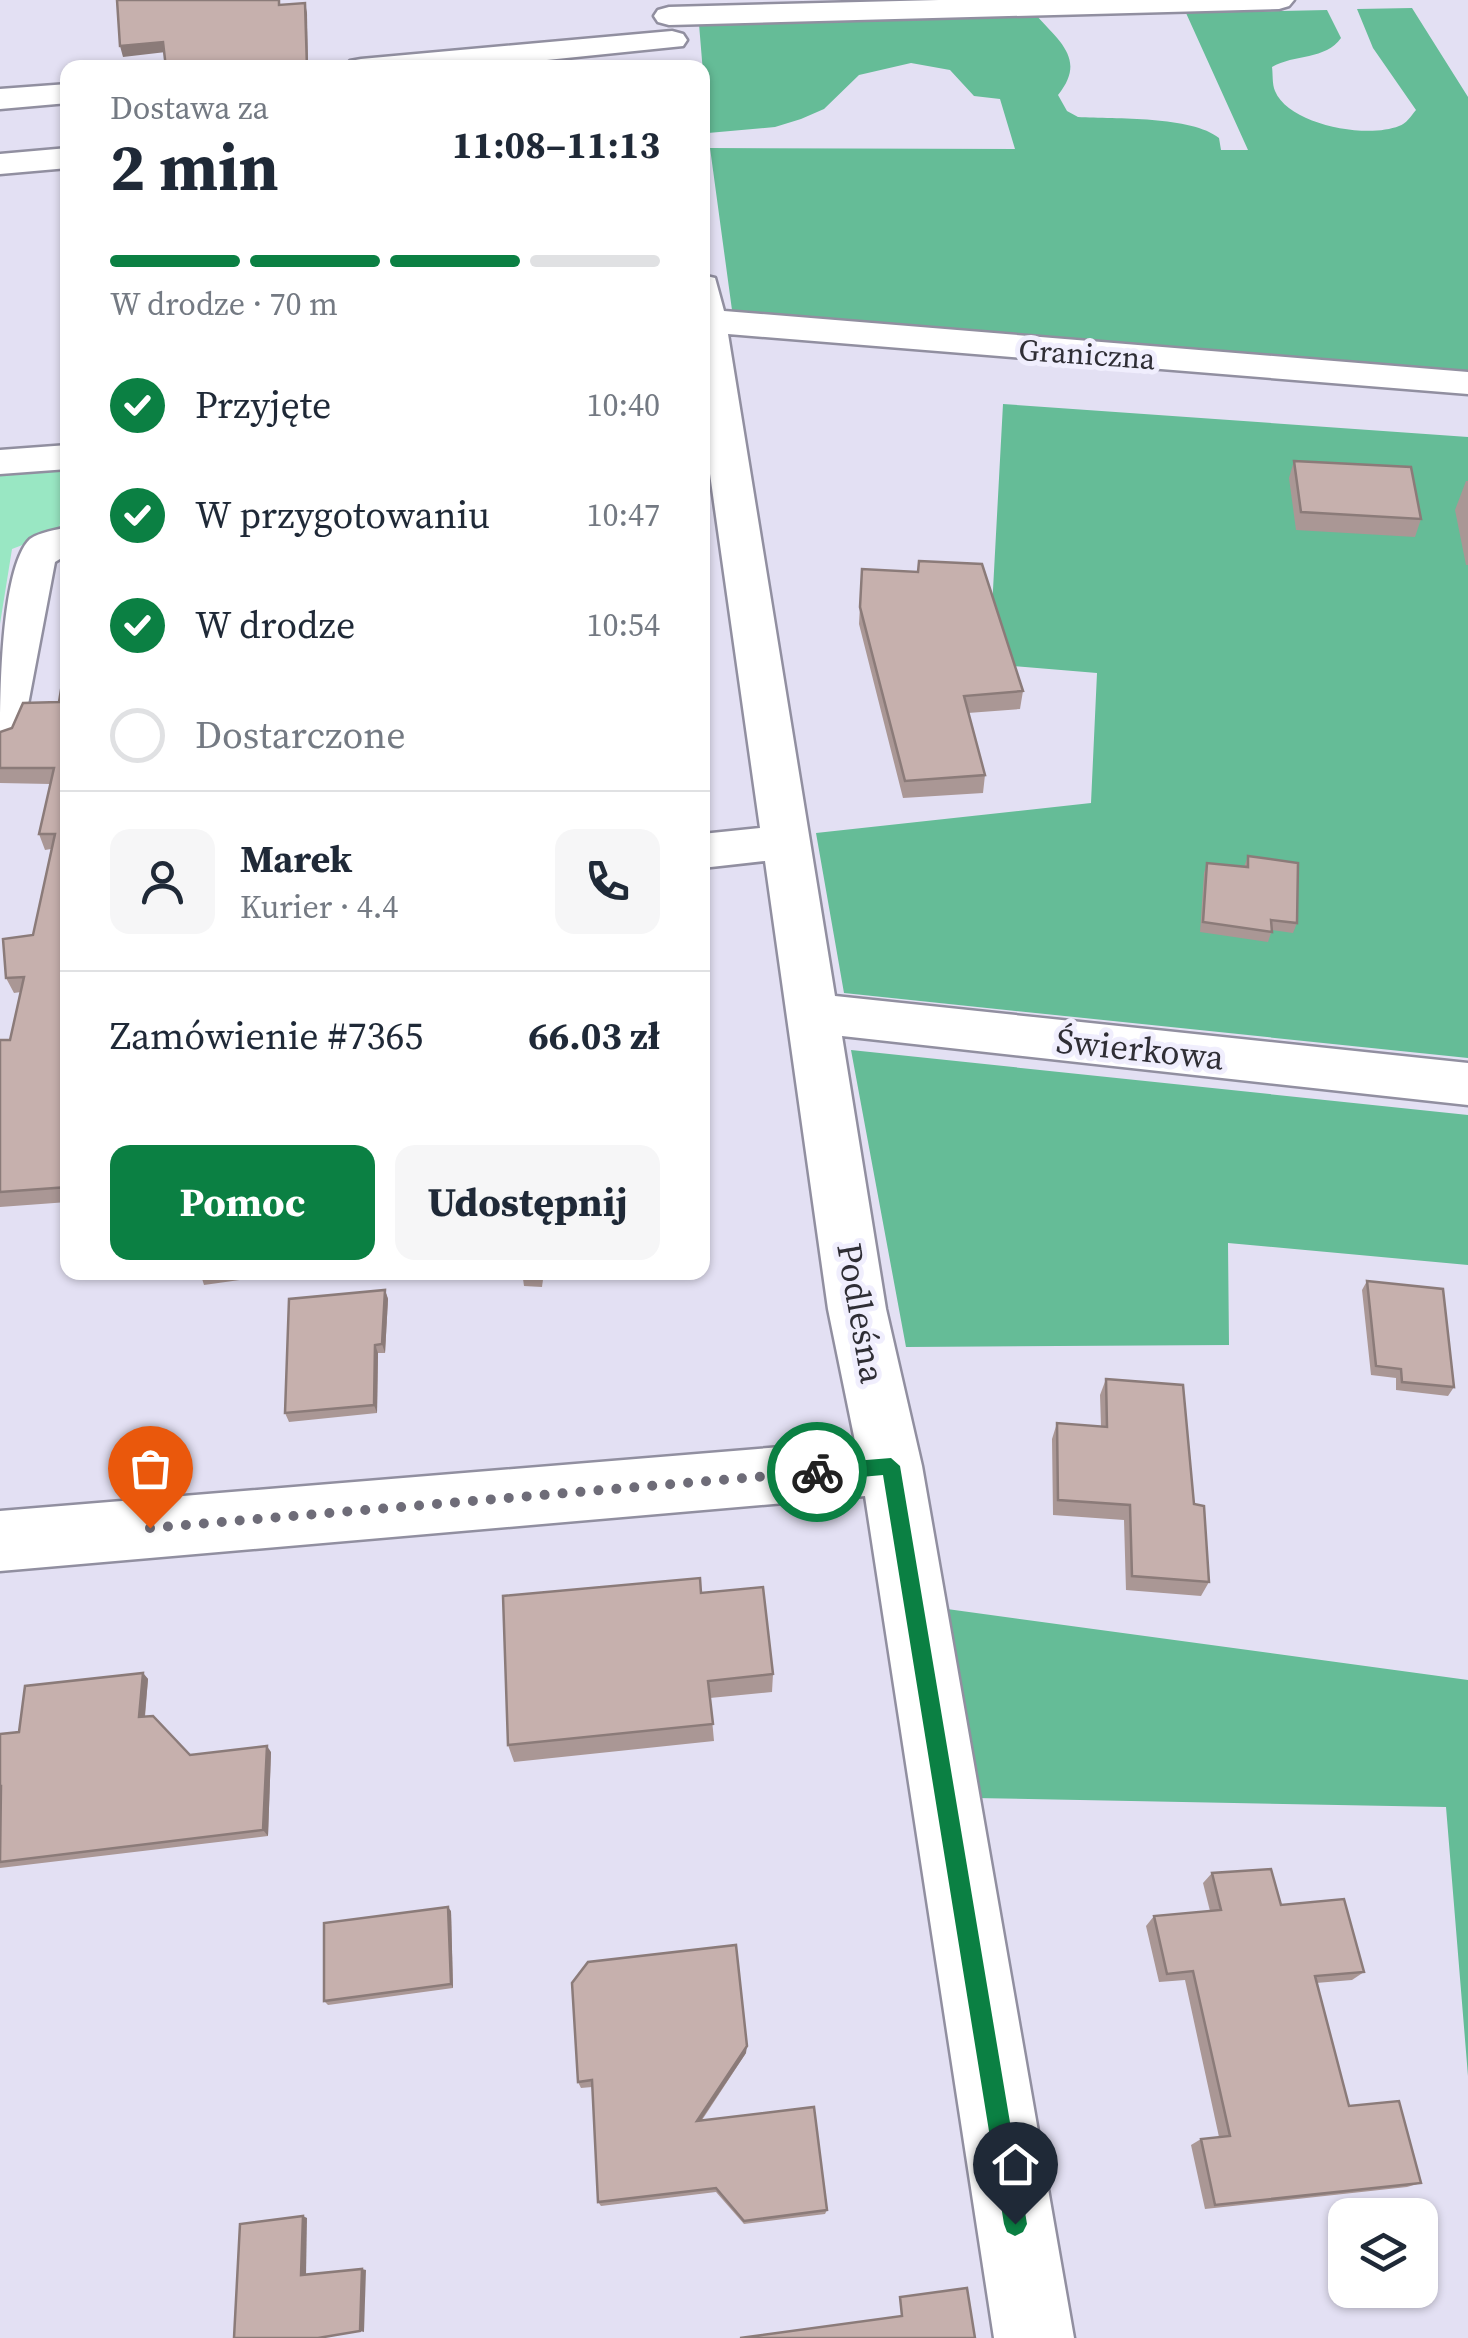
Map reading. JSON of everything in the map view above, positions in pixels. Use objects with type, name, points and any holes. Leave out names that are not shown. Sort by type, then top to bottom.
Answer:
[{"type":"street","points":[[428,60],[671,31],[1279,0]]},
{"type":"street","points":[[0,100],[60,95]]},
{"type":"street","points":[[0,164],[60,159]]},
{"type":"street","name":"Graniczna","points":[[710,305],[1468,383]]},
{"type":"street","name":"Podleśna","points":[[710,378],[718,497],[787,842],[858,1309],[891,1466],[1034,2338]]},
{"type":"street","points":[[0,462],[60,458]]},
{"type":"street","points":[[0,731],[34,560],[46,547],[60,543]]},
{"type":"street","points":[[710,850],[787,842]]},
{"type":"street","name":"Świerkowa","points":[[813,1014],[1468,1084]]},
{"type":"street","points":[[0,1540],[891,1466]]},
{"type":"green space","points":[[1412,8],[1468,97],[1468,374],[732,310],[710,148],[1015,149],[1000,99],[974,96],[950,70],[911,63],[859,75],[824,109],[801,119],[775,127],[710,133],[710,60],[702,60],[699,24],[1037,16],[1067,52],[1070,72],[1058,95],[1067,111],[1078,117],[1191,126],[1219,138],[1221,150],[1248,150],[1186,13],[1327,10],[1341,38],[1335,45],[1272,67],[1274,88],[1283,103],[1312,120],[1349,130],[1385,130],[1402,125],[1416,110],[1373,48],[1357,9]]},
{"type":"green space","points":[[1003,404],[1468,437],[1468,1058],[844,993],[816,833],[1091,803],[1097,673],[989,664]]},
{"type":"green space","points":[[60,470],[59,531],[12,549],[0,624],[0,476]]},
{"type":"green space","points":[[851,1050],[1468,1115],[1468,1265],[1228,1243],[1229,1345],[906,1347]]},
{"type":"green space","points":[[947,1609],[1468,1680],[1468,2076],[1446,1807],[974,1798]]},
{"type":"building","points":[[117,0],[305,3],[307,60],[165,60],[163,42],[120,46]]},
{"type":"building","points":[[1294,461],[1411,467],[1421,519],[1301,512]]},
{"type":"building","points":[[919,561],[982,564],[1023,691],[964,696],[985,775],[905,781],[860,607],[862,569],[918,572]]},
{"type":"building","points":[[60,696],[60,1188],[0,1192],[0,1040],[10,1040],[24,977],[6,978],[3,939],[33,935],[55,834],[39,834],[54,768],[0,768],[0,732],[12,728],[23,703],[59,702]]},
{"type":"building","points":[[1248,856],[1298,863],[1297,923],[1271,920],[1272,932],[1203,922],[1207,863],[1248,867]]},
{"type":"building","points":[[1367,1281],[1443,1289],[1454,1387],[1402,1382],[1401,1369],[1376,1366]]},
{"type":"building","points":[[385,1290],[382,1344],[375,1345],[374,1405],[285,1413],[289,1299]]},
{"type":"building","points":[[1106,1379],[1183,1385],[1194,1504],[1204,1506],[1209,1582],[1132,1576],[1130,1505],[1058,1500],[1057,1423],[1107,1427]]},
{"type":"building","points":[[700,1578],[701,1593],[763,1587],[773,1674],[708,1681],[713,1724],[508,1745],[503,1596]]},
{"type":"building","points":[[143,1673],[139,1717],[153,1716],[190,1755],[267,1746],[263,1830],[0,1862],[0,1734],[19,1732],[25,1686]]},
{"type":"building","points":[[1271,1869],[1281,1905],[1344,1899],[1364,1972],[1315,1976],[1349,2106],[1399,2101],[1421,2183],[1215,2205],[1201,2139],[1230,2136],[1193,1971],[1167,1974],[1154,1916],[1221,1910],[1212,1873]]},
{"type":"building","points":[[448,1907],[451,1984],[324,2001],[324,1923]]},
{"type":"building","points":[[736,1945],[747,2046],[697,2121],[814,2107],[827,2210],[744,2221],[716,2188],[598,2202],[592,2080],[578,2082],[572,1983],[588,1962]]},
{"type":"building","points":[[303,2216],[301,2275],[362,2269],[360,2331],[318,2338],[234,2338],[240,2224]]},
{"type":"building","points":[[967,2288],[975,2338],[740,2338],[902,2316],[900,2297]]},
{"type":"way so far","points":[[150,1528],[817,1472]]},
{"type":"route","points":[[817,1472],[891,1466],[1015,2224]]}]
